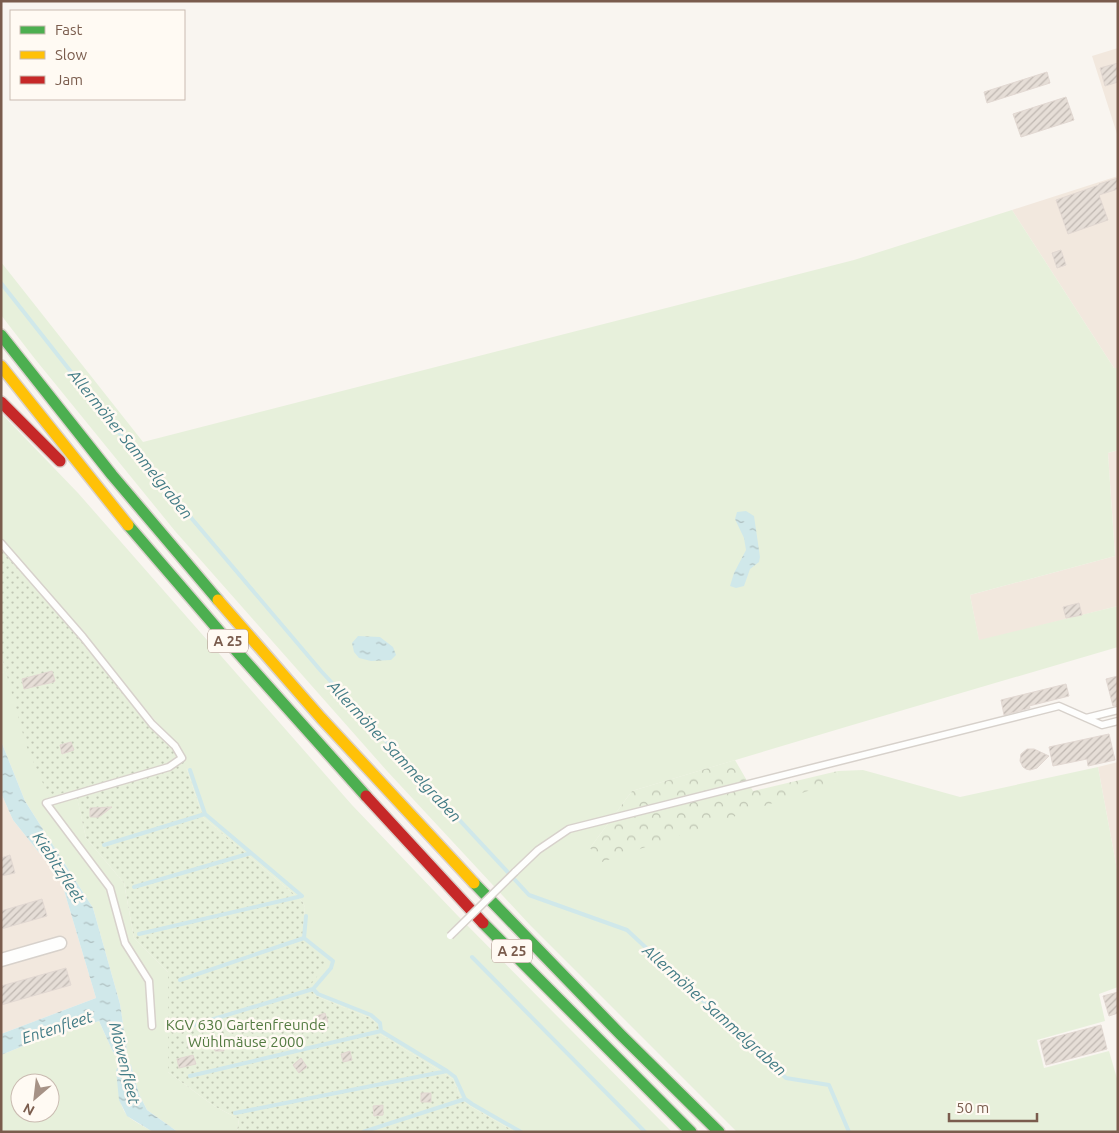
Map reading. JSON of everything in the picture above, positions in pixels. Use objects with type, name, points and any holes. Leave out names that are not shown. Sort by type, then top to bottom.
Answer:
[{"type":"highway","name":"A 25","points":[[1,335],[181,558],[352,752],[482,893],[719,1132]]},
{"type":"highway","name":"A 25","points":[[1,366],[119,514],[246,661],[402,836],[475,914],[691,1132]]},
{"type":"highway","points":[[1,402],[55,456],[119,514]]},
{"type":"street","points":[[1,960],[60,943]]},
{"type":"lane","points":[[1,543],[82,637],[152,724],[175,746],[182,758],[169,767],[46,803],[110,888],[125,943],[149,981],[152,1026]]},
{"type":"lane","points":[[450,936],[538,850],[569,830],[1059,706],[1102,725],[1118,721]]},
{"type":"lane","points":[[1086,718],[1118,710]]},
{"type":"shaded area","points":[[1118,48],[1118,137],[1092,56]]},
{"type":"shaded area","points":[[1118,176],[1118,368],[1114,368],[1012,210]]},
{"type":"shaded area","points":[[1118,450],[1118,606],[979,641],[970,595],[1115,556],[1108,453]]},
{"type":"shaded area","points":[[1118,762],[1118,875],[1098,767]]},
{"type":"shaded area","points":[[1,793],[13,820],[61,880],[96,998],[1,1034]]},
{"type":"green space","points":[[1012,210],[1114,368],[1118,368],[1118,450],[1108,453],[1115,556],[970,595],[979,640],[1118,606],[1118,647],[632,791],[590,848],[836,781],[838,771],[863,770],[960,797],[1098,767],[1118,875],[1118,987],[1099,994],[1105,1021],[1037,1040],[1044,1068],[1109,1051],[1118,1082],[1118,1132],[737,1132],[530,925],[387,771],[175,531],[1,315],[1,262],[143,442],[854,260]]},
{"type":"green space","points":[[1,413],[78,493],[352,805],[458,916],[672,1132],[515,1132],[461,1099],[453,1079],[380,1034],[378,1024],[370,1018],[316,996],[309,988],[302,941],[305,907],[302,901],[203,817],[181,752],[84,634],[1,538]]},
{"type":"green space","name":"KGV 630 Gartenfreunde Wühlmäuse 2000","points":[[1,538],[84,634],[186,758],[186,767],[203,817],[302,901],[305,907],[302,941],[329,961],[309,987],[316,996],[370,1018],[378,1024],[380,1034],[453,1079],[461,1099],[515,1132],[237,1132],[239,1119],[214,1106],[168,1072],[168,972],[134,938],[124,883],[86,838],[75,789],[49,797],[26,745],[1,654]]},
{"type":"green space","points":[[1,654],[49,796],[75,788],[86,838],[124,883],[134,938],[168,972],[168,1072],[214,1106],[239,1119],[237,1132],[178,1132],[147,1110],[139,1094],[131,1065],[127,1062],[125,1054],[127,1050],[120,1004],[93,908],[25,801],[1,741]]},
{"type":"green space","points":[[735,760],[753,791],[838,771],[837,781],[602,862],[590,848],[632,791]]},
{"type":"green space","points":[[99,1021],[113,1052],[118,1055],[119,1093],[122,1107],[131,1119],[153,1132],[1,1132],[1,1055]]},
{"type":"water","points":[[746,511],[754,516],[760,557],[759,562],[750,569],[744,586],[736,588],[730,586],[734,573],[746,550],[744,538],[735,519],[737,512]]},
{"type":"water","points":[[358,636],[380,637],[393,647],[396,655],[391,660],[371,661],[359,658],[354,652],[352,643]]},
{"type":"water","points":[[1,741],[25,801],[93,908],[120,1004],[127,1050],[125,1054],[127,1062],[131,1065],[139,1094],[147,1110],[178,1132],[153,1132],[127,1116],[119,1100],[116,1070],[120,1064],[118,1055],[113,1052],[99,1021],[1,1055],[1,1034],[96,998],[61,880],[13,820],[1,793]]},
{"type":"building","points":[[1118,63],[1118,82],[1105,86],[1100,68]]},
{"type":"building","points":[[1047,72],[1050,83],[987,103],[984,92]]},
{"type":"building","points":[[1066,97],[1074,120],[1021,137],[1013,114]]},
{"type":"building","points":[[1118,178],[1118,189],[1099,195],[1108,220],[1068,234],[1056,200]]},
{"type":"building","points":[[1061,250],[1066,265],[1057,268],[1052,253]]},
{"type":"building","points":[[1079,603],[1082,615],[1066,618],[1063,607]]},
{"type":"building","points":[[52,671],[54,682],[24,689],[22,679]]},
{"type":"building","points":[[1118,676],[1118,705],[1113,706],[1106,679]]},
{"type":"building","points":[[1066,684],[1069,696],[1029,706],[1030,708],[1004,715],[1001,700]]},
{"type":"building","points":[[1109,734],[1115,760],[1088,766],[1087,759],[1053,766],[1049,747]]},
{"type":"building","points":[[71,742],[74,750],[62,754],[60,745]]},
{"type":"building","points":[[1027,749],[1034,749],[1049,756],[1037,768],[1026,769],[1020,761],[1021,754]]},
{"type":"building","points":[[112,807],[99,817],[90,817],[90,808]]},
{"type":"building","points":[[10,855],[15,873],[1,876],[1,858]]},
{"type":"building","points":[[42,899],[47,916],[1,929],[1,911]]},
{"type":"building","points":[[66,968],[71,985],[1,1005],[1,986]]},
{"type":"building","points":[[1118,992],[1118,1013],[1109,1016],[1103,996]]},
{"type":"building","points":[[325,1013],[328,1022],[318,1025],[316,1016]]},
{"type":"building","points":[[1101,1025],[1107,1049],[1046,1065],[1040,1041]]},
{"type":"building","points":[[224,1042],[224,1051],[215,1051],[214,1043]]},
{"type":"building","points":[[350,1051],[352,1060],[343,1062],[341,1054]]},
{"type":"building","points":[[193,1055],[196,1064],[179,1068],[177,1059]]},
{"type":"building","points":[[301,1058],[307,1067],[299,1073],[293,1065]]},
{"type":"building","points":[[421,1093],[431,1093],[431,1102],[421,1102]]},
{"type":"building","points":[[383,1105],[383,1115],[374,1116],[373,1106]]},
{"type":"waterway","name":"Allermöher Sammelgraben","points":[[1,283],[120,434],[321,671],[529,895],[627,930],[786,1078],[829,1085],[849,1132]]},
{"type":"waterway","points":[[190,770],[205,814],[302,896]]},
{"type":"waterway","points":[[104,845],[205,814]]},
{"type":"waterway","points":[[134,887],[251,853]]},
{"type":"waterway","points":[[139,934],[302,896]]},
{"type":"waterway","points":[[306,916],[304,938],[333,961],[331,968],[313,989],[318,994],[371,1015],[380,1023],[381,1031],[455,1077],[465,1099],[521,1132]]},
{"type":"waterway","points":[[180,980],[304,938]]},
{"type":"waterway","points":[[472,957],[645,1132]]},
{"type":"waterway","points":[[177,1030],[313,989]]},
{"type":"waterway","points":[[190,1076],[381,1031]]},
{"type":"waterway","points":[[235,1113],[447,1071]]},
{"type":"waterway","points":[[363,1132],[465,1099]]},
{"type":"traffic: fast","points":[[1,335],[112,475],[218,600]]},
{"type":"traffic: fast","points":[[128,525],[239,654],[366,796]]},
{"type":"traffic: fast","points":[[474,883],[621,1035],[719,1132]]},
{"type":"traffic: fast","points":[[483,923],[691,1132]]},
{"type":"traffic: slow","points":[[1,366],[128,525]]},
{"type":"traffic: slow","points":[[218,600],[321,718],[474,883]]},
{"type":"traffic: jam","points":[[1,402],[60,461]]},
{"type":"traffic: jam","points":[[366,796],[483,923]]},
{"type":"water label","name":"Kiebitzfleet","points":[[59,867]]},
{"type":"water label","name":"Entenfleet","points":[[57,1027]]},
{"type":"water label","name":"Möwenfleet","points":[[125,1063]]}]
